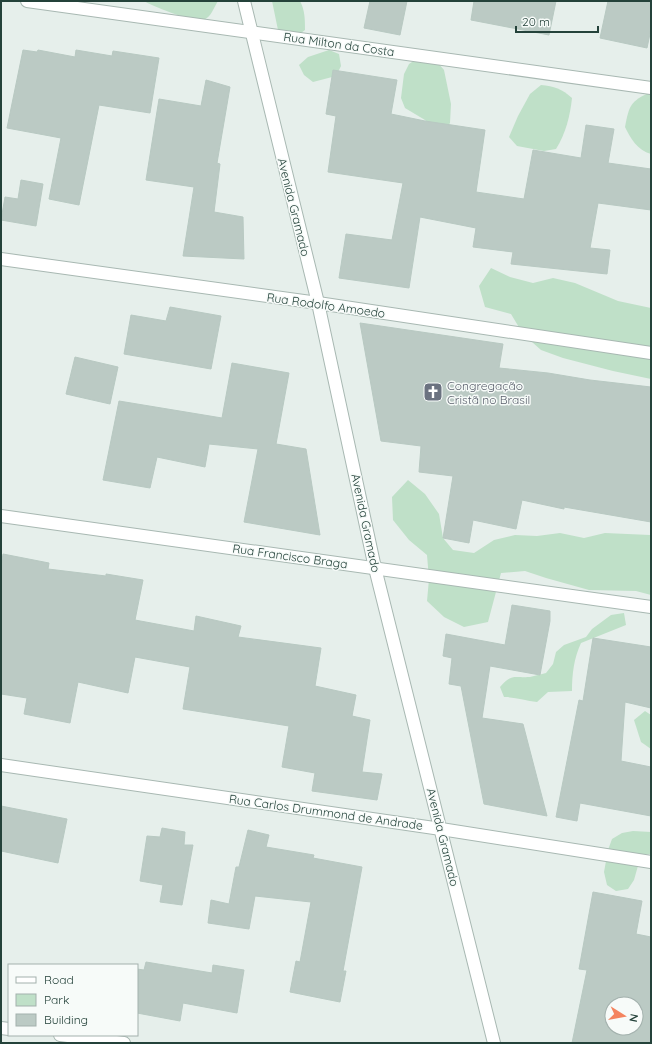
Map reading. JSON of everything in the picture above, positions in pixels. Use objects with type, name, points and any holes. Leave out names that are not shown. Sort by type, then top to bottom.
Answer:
[{"type":"street","name":"Rua Milton da Costa","points":[[28,1],[651,88]]},
{"type":"street","name":"Avenida Gramado","points":[[244,1],[318,303],[375,568],[494,1043]]},
{"type":"street","name":"Rua Rodolfo Amoedo","points":[[1,259],[318,303],[651,353]]},
{"type":"street","name":"Rua Francisco Braga","points":[[1,516],[651,607]]},
{"type":"street","name":"Rua Carlos Drummond de Andrade","points":[[1,765],[441,829],[651,862]]},
{"type":"street","points":[[68,1036],[124,1043]]},
{"type":"green space","points":[[144,1],[218,1],[206,19],[198,20],[174,14]]},
{"type":"green space","points":[[272,1],[300,1],[304,11],[305,30],[295,35],[288,35],[278,30]]},
{"type":"green space","points":[[329,50],[339,54],[341,66],[336,76],[313,82],[304,75],[299,65],[308,57]]},
{"type":"green space","points":[[418,58],[438,63],[444,70],[451,104],[450,123],[443,133],[433,129],[425,120],[405,108],[401,98],[404,74],[409,64]]},
{"type":"green space","points":[[541,85],[558,88],[572,98],[567,124],[556,149],[544,151],[517,146],[509,137],[530,94]]},
{"type":"green space","points":[[651,92],[651,154],[638,147],[632,140],[625,127],[629,109],[635,101]]},
{"type":"green space","points":[[491,268],[510,277],[533,283],[553,278],[575,283],[618,301],[651,308],[651,379],[563,358],[541,350],[523,334],[511,314],[485,307],[479,286]]},
{"type":"green space","points":[[408,480],[425,494],[439,514],[443,538],[453,550],[474,553],[494,540],[515,535],[537,536],[560,533],[584,538],[605,533],[650,535],[651,595],[636,591],[589,590],[525,571],[501,573],[488,622],[464,627],[444,617],[427,601],[429,579],[427,555],[409,540],[393,520],[392,497]]},
{"type":"green space","points":[[624,613],[626,625],[581,643],[574,666],[572,691],[548,692],[537,702],[504,697],[500,687],[508,680],[514,677],[530,677],[546,673],[553,664],[556,652],[564,645],[586,637],[592,629],[611,615]]},
{"type":"green space","points":[[645,711],[651,715],[651,749],[641,742],[634,720]]},
{"type":"green space","points":[[633,831],[651,832],[651,854],[641,855],[634,880],[628,889],[616,891],[607,885],[604,872],[608,850],[612,839],[622,833]]},
{"type":"building","points":[[370,1],[407,1],[400,35],[364,28]]},
{"type":"building","points":[[474,1],[556,1],[549,35],[471,20]]},
{"type":"building","points":[[608,1],[651,1],[651,29],[647,48],[600,38]]},
{"type":"building","points":[[23,50],[37,52],[38,50],[75,57],[76,50],[112,56],[113,51],[159,58],[150,113],[99,105],[79,205],[49,199],[61,138],[7,128]]},
{"type":"building","points":[[333,70],[397,80],[391,114],[485,130],[476,192],[524,199],[533,150],[581,158],[586,125],[614,129],[608,163],[651,169],[651,210],[598,203],[590,248],[610,250],[607,274],[511,264],[513,252],[473,247],[476,228],[420,217],[409,288],[339,278],[346,234],[392,240],[403,183],[328,172],[336,116],[326,114]]},
{"type":"building","points":[[206,80],[230,87],[217,163],[220,164],[214,212],[243,217],[244,259],[183,256],[194,187],[146,180],[159,99],[201,106]]},
{"type":"building","points":[[21,180],[43,184],[36,226],[1,220],[5,197],[18,199]]},
{"type":"building","points":[[170,307],[221,316],[211,369],[124,354],[131,315],[166,321]]},
{"type":"building","points":[[360,323],[503,344],[499,368],[651,387],[651,522],[564,507],[564,509],[522,500],[516,529],[473,520],[469,543],[443,538],[453,476],[419,472],[421,446],[381,441]]},
{"type":"building","points":[[75,357],[118,367],[110,404],[66,394]]},
{"type":"building","points":[[232,363],[289,373],[276,444],[306,449],[320,535],[244,522],[258,449],[209,444],[205,467],[157,457],[150,488],[103,480],[119,401],[222,418]]},
{"type":"building","points":[[3,554],[49,563],[48,569],[106,576],[106,574],[143,580],[135,620],[194,631],[196,616],[241,626],[238,637],[321,648],[315,686],[356,695],[352,716],[370,720],[362,772],[382,774],[377,800],[312,791],[315,773],[282,767],[289,726],[183,709],[190,667],[135,657],[128,693],[78,682],[70,723],[24,714],[27,698],[1,694],[1,566]]},
{"type":"building","points":[[512,605],[550,611],[550,621],[540,675],[490,666],[482,718],[523,724],[547,816],[484,804],[461,686],[449,684],[452,658],[443,656],[446,634],[505,645]]},
{"type":"building","points":[[593,638],[651,647],[651,708],[625,702],[621,761],[651,767],[651,816],[580,803],[577,821],[556,817],[579,700],[583,701]]},
{"type":"building","points":[[1,806],[67,819],[58,863],[1,851]]},
{"type":"building","points":[[162,828],[185,832],[184,845],[193,845],[182,905],[160,902],[163,885],[140,881],[147,836],[160,837]]},
{"type":"building","points":[[248,830],[269,835],[266,847],[314,855],[313,858],[362,867],[343,971],[346,971],[340,1002],[290,992],[296,961],[300,962],[311,902],[255,896],[249,929],[208,923],[211,900],[229,904],[236,867],[239,867]]},
{"type":"building","points":[[593,892],[642,901],[636,934],[651,937],[651,1043],[572,1043],[587,970],[579,969]]},
{"type":"building","points":[[146,962],[212,973],[213,965],[244,970],[237,1013],[183,1003],[180,1021],[138,1013],[138,969],[144,970]]},
{"type":"place","name":"Congregação Cristã no Brasil","points":[[433,392]]}]
